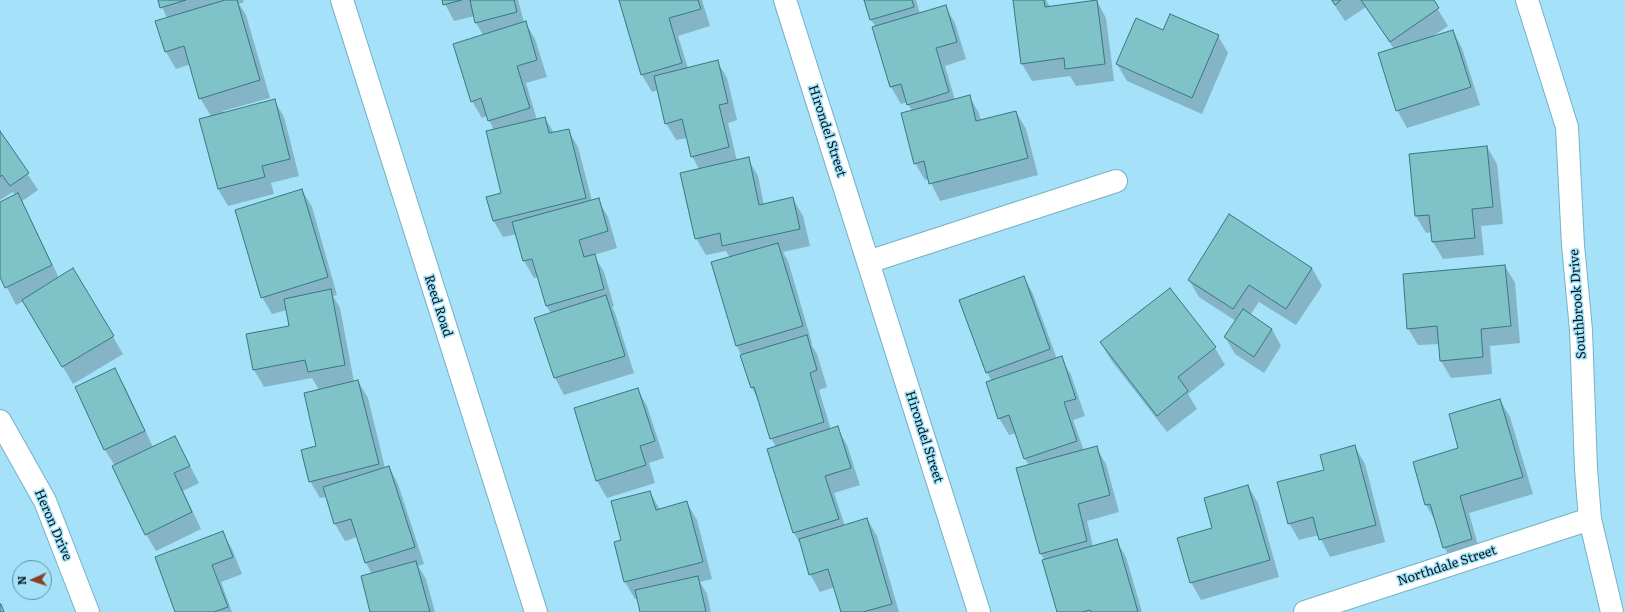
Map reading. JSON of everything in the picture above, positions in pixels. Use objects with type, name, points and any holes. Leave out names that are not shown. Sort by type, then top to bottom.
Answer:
[{"type":"street","name":"Reed Road","points":[[342,0],[536,612]]},
{"type":"street","name":"Hirondel Street","points":[[785,0],[979,612]]},
{"type":"street","name":"Southbrook Drive","points":[[1527,0],[1567,127],[1573,245],[1581,330],[1586,469],[1590,520],[1612,612]]},
{"type":"street","points":[[868,262],[1116,181]]},
{"type":"street","name":"Heron Drive","points":[[0,421],[45,501],[88,612]]},
{"type":"street","name":"Northdale Street","points":[[1305,612],[1590,520]]},
{"type":"building","points":[[158,0],[186,0],[160,8]]},
{"type":"building","points":[[225,0],[237,0],[260,80],[199,99],[184,46],[165,52],[155,21]]},
{"type":"building","points":[[442,0],[462,0],[443,5]]},
{"type":"building","points":[[470,0],[514,0],[517,12],[475,23]]},
{"type":"building","points":[[619,0],[698,0],[701,9],[669,18],[682,63],[641,75]]},
{"type":"building","points":[[864,0],[912,0],[914,7],[870,20]]},
{"type":"building","points":[[1013,0],[1044,0],[1045,7],[1097,0],[1105,64],[1065,69],[1064,58],[1021,64]]},
{"type":"building","points":[[1332,0],[1341,0],[1335,5]]},
{"type":"building","points":[[1361,0],[1434,0],[1439,8],[1390,42]]},
{"type":"building","points":[[946,5],[957,42],[936,48],[949,92],[907,105],[901,84],[890,87],[872,27]]},
{"type":"building","points":[[1170,14],[1219,35],[1192,98],[1116,64],[1136,18],[1163,30]]},
{"type":"building","points":[[526,21],[537,60],[517,66],[530,108],[488,121],[481,98],[471,102],[453,44]]},
{"type":"building","points":[[1453,30],[1471,87],[1396,111],[1378,53]]},
{"type":"building","points":[[718,60],[728,103],[719,105],[729,147],[691,157],[682,119],[665,124],[654,76]]},
{"type":"building","points":[[970,95],[976,121],[1016,111],[1028,158],[929,184],[924,161],[914,164],[901,113]]},
{"type":"building","points":[[275,99],[290,159],[262,166],[265,177],[218,189],[199,119]]},
{"type":"building","points":[[545,117],[549,133],[569,129],[586,198],[493,221],[486,197],[501,193],[486,131]]},
{"type":"building","points":[[0,131],[29,173],[10,186],[2,175],[0,177]]},
{"type":"building","points":[[1487,146],[1493,207],[1472,209],[1475,238],[1432,242],[1429,215],[1415,216],[1409,154]]},
{"type":"building","points":[[749,157],[759,205],[793,197],[800,229],[722,246],[720,233],[695,239],[680,173]]},
{"type":"building","points":[[302,189],[328,277],[261,298],[235,210]]},
{"type":"building","points":[[18,193],[52,265],[5,288],[0,277],[0,202]]},
{"type":"building","points":[[599,198],[608,231],[579,240],[584,257],[595,254],[604,289],[546,306],[532,259],[523,261],[512,222]]},
{"type":"building","points":[[1229,214],[1312,268],[1286,309],[1249,285],[1233,309],[1188,280]]},
{"type":"building","points":[[778,243],[803,326],[736,346],[711,262]]},
{"type":"building","points":[[1505,265],[1511,326],[1481,329],[1483,357],[1440,361],[1437,326],[1407,329],[1403,274]]},
{"type":"building","points":[[73,268],[114,336],[62,367],[22,300]]},
{"type":"building","points":[[1024,276],[1050,349],[986,373],[959,300]]},
{"type":"building","points":[[1170,288],[1216,347],[1178,377],[1188,391],[1157,416],[1100,342]]},
{"type":"building","points":[[331,289],[345,365],[308,372],[305,360],[253,370],[246,334],[289,326],[284,299]]},
{"type":"building","points":[[606,295],[625,356],[554,378],[534,318]]},
{"type":"building","points":[[1243,309],[1272,329],[1254,357],[1224,337]]},
{"type":"building","points":[[807,335],[817,370],[810,373],[824,422],[770,439],[754,387],[751,388],[740,355]]},
{"type":"building","points":[[1062,356],[1076,399],[1064,402],[1077,441],[1024,459],[1009,415],[998,419],[986,382]]},
{"type":"building","points":[[115,368],[145,431],[104,450],[75,387]]},
{"type":"building","points":[[358,380],[379,464],[309,482],[301,450],[316,446],[304,393]]},
{"type":"building","points":[[638,388],[655,441],[640,446],[646,465],[596,481],[574,408]]},
{"type":"building","points":[[1500,399],[1523,477],[1460,496],[1472,539],[1443,548],[1430,504],[1425,505],[1413,462],[1458,448],[1449,414]]},
{"type":"building","points":[[838,426],[851,468],[825,476],[839,519],[793,533],[767,449]]},
{"type":"building","points":[[175,436],[190,466],[174,473],[192,512],[145,535],[112,466]]},
{"type":"building","points":[[1355,445],[1376,525],[1319,540],[1313,517],[1288,524],[1277,482],[1324,470],[1320,455]]},
{"type":"building","points":[[1097,446],[1110,495],[1078,504],[1087,541],[1040,554],[1016,468]]},
{"type":"building","points":[[389,466],[415,547],[365,563],[351,519],[334,524],[323,487]]},
{"type":"building","points":[[1248,485],[1270,560],[1190,583],[1177,538],[1212,528],[1204,498]]},
{"type":"building","points":[[650,491],[656,510],[687,501],[703,562],[624,582],[614,542],[621,540],[611,501]]},
{"type":"building","points":[[867,518],[892,604],[863,612],[841,612],[828,569],[809,575],[799,539]]},
{"type":"building","points":[[223,531],[233,557],[212,565],[228,607],[214,612],[175,612],[155,557]]},
{"type":"building","points":[[1117,539],[1138,612],[1091,612],[1090,610],[1082,612],[1057,612],[1042,560]]},
{"type":"building","points":[[416,561],[430,612],[370,612],[361,576]]},
{"type":"building","points":[[698,576],[706,612],[640,612],[635,590]]},
{"type":"building","points":[[1,604],[4,612],[0,612]]}]
